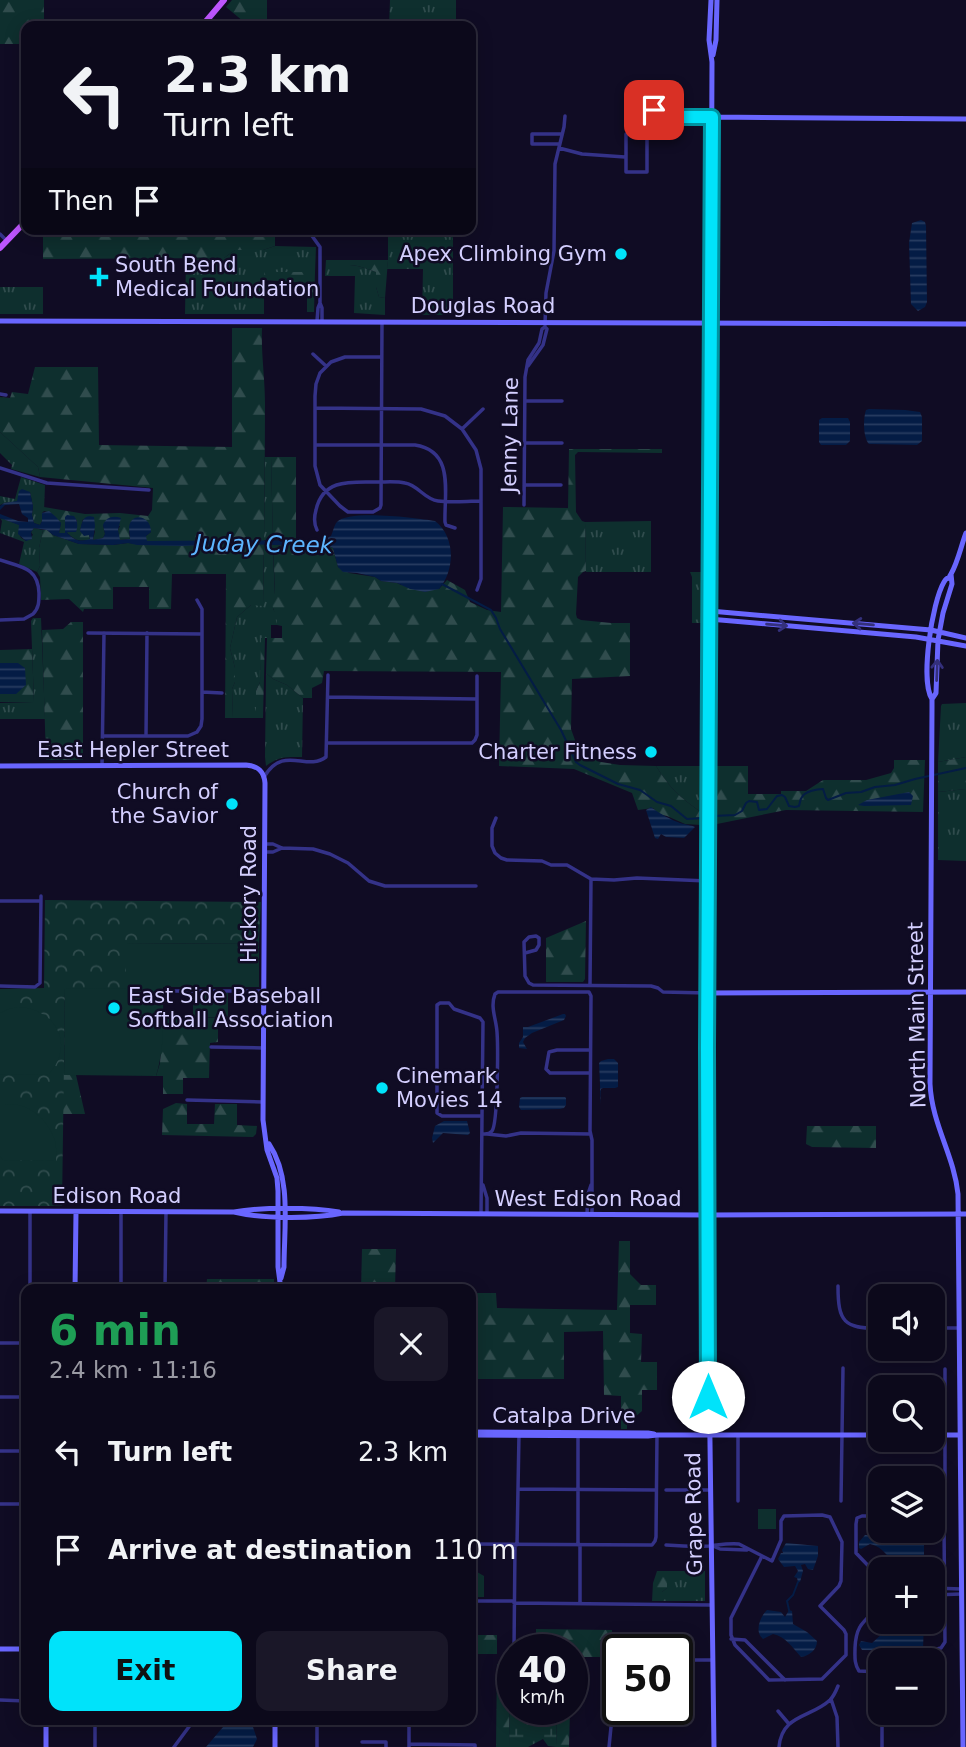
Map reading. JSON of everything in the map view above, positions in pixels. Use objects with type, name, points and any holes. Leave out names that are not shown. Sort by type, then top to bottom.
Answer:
[{"type":"main road","points":[[206,21],[224,0]]},
{"type":"main road","name":"Grape Road","points":[[711,0],[707,1215],[714,1747]]},
{"type":"main road","name":"Grape Road","points":[[712,62],[718,0]]},
{"type":"main road","points":[[712,117],[966,119]]},
{"type":"main road","points":[[3,244],[21,225]]},
{"type":"main road","name":"Douglas Road","points":[[0,321],[966,324]]},
{"type":"main road","name":"North Main Street","points":[[963,1747],[963,1435],[959,1328],[962,1214],[957,1182],[936,1123],[931,1100],[932,699],[928,693],[931,630],[944,582],[951,574],[966,533]]},
{"type":"main road","name":"North Main Street","points":[[932,699],[936,693],[940,632],[952,584],[951,574]]},
{"type":"main road","points":[[710,611],[931,630],[966,638]]},
{"type":"main road","points":[[709,619],[939,640],[966,646]]},
{"type":"main road","name":"East Hepler Street","points":[[0,766],[246,765],[258,768],[263,775]]},
{"type":"main road","name":"Hickory Road","points":[[263,775],[263,1120],[267,1150],[277,1178],[281,1213],[278,1266],[281,1284]]},
{"type":"main road","points":[[708,993],[966,992]]},
{"type":"main road","name":"Edison Road","points":[[0,1212],[234,1212],[250,1209],[281,1213]]},
{"type":"main road","points":[[75,1284],[76,1212]]},
{"type":"main road","name":"West Edison Road","points":[[281,1213],[329,1216],[343,1213],[962,1214]]},
{"type":"main road","name":"Catalpa Drive","points":[[476,1433],[868,1435]]},
{"type":"main road","points":[[945,1435],[963,1435]]},
{"type":"main road","points":[[0,1649],[21,1649]]},
{"type":"main road","points":[[46,1725],[46,1747]]},
{"type":"main road","points":[[275,1725],[275,1747]]},
{"type":"street","points":[[652,110],[668,110],[682,117],[712,117]]},
{"type":"street","name":"Jenny Lane","points":[[524,505],[525,377],[528,366],[545,341],[547,329],[546,293],[554,251],[555,164],[565,116]]},
{"type":"street","points":[[562,134],[532,134],[532,144],[559,146],[582,154],[626,157]]},
{"type":"street","points":[[626,134],[647,134],[647,172],[626,172],[626,157],[626,134]]},
{"type":"street","points":[[0,234],[3,244]]},
{"type":"street","points":[[311,235],[320,247],[320,321]]},
{"type":"street","points":[[381,357],[345,357],[335,360],[320,373],[316,384],[317,480],[348,512],[373,512],[381,505],[382,321]]},
{"type":"street","points":[[313,354],[326,366]]},
{"type":"street","points":[[0,394],[6,395]]},
{"type":"street","points":[[525,401],[562,401]]},
{"type":"street","points":[[315,408],[426,410],[445,416],[469,436],[479,456],[481,474],[481,579],[477,590]]},
{"type":"street","points":[[462,429],[483,409]]},
{"type":"street","points":[[524,443],[562,443]]},
{"type":"street","points":[[315,445],[420,446],[429,449],[444,468],[445,523],[455,528]]},
{"type":"street","points":[[0,468],[47,483],[149,490]]},
{"type":"street","points":[[317,530],[316,512],[325,491],[348,482],[407,483],[430,498],[445,501],[481,501]]},
{"type":"street","points":[[524,485],[562,485]]},
{"type":"street","points":[[0,560],[33,573],[38,581],[39,599],[37,611],[31,616],[0,620]]},
{"type":"street","points":[[103,736],[198,734],[202,722],[202,609],[197,600]]},
{"type":"street","points":[[88,633],[202,634]]},
{"type":"street","points":[[102,766],[104,633]]},
{"type":"street","points":[[146,736],[147,633]]},
{"type":"street","points":[[263,775],[279,761],[323,760],[327,755],[328,675]]},
{"type":"street","points":[[327,743],[473,743],[477,735],[477,676]]},
{"type":"street","points":[[202,692],[222,693]]},
{"type":"street","points":[[328,697],[477,699]]},
{"type":"street","points":[[496,818],[492,828],[492,846],[495,853],[507,860],[567,865],[591,879],[708,881]]},
{"type":"street","points":[[265,844],[330,853],[348,863],[369,881],[385,886],[476,886]]},
{"type":"street","points":[[265,852],[282,848]]},
{"type":"street","points":[[590,985],[591,879]]},
{"type":"street","points":[[0,901],[41,899],[40,984],[0,986]]},
{"type":"street","points":[[525,953],[536,950],[539,945],[536,936],[525,939],[525,953],[525,976],[529,984],[651,986],[663,992],[708,993]]},
{"type":"street","points":[[163,991],[264,991]]},
{"type":"street","points":[[485,1134],[493,1130],[496,1102],[497,1027],[492,1003],[495,994],[589,992],[590,1134],[593,1140],[589,1214]]},
{"type":"street","points":[[482,1116],[442,1116],[437,1113],[439,1003],[449,1003],[454,1009],[483,1021],[482,1116],[485,1134],[482,1183],[487,1198],[484,1214]]},
{"type":"street","points":[[211,1047],[264,1048]]},
{"type":"street","points":[[590,1050],[549,1052],[546,1069],[550,1073],[590,1073]]},
{"type":"street","points":[[187,1100],[264,1102]]},
{"type":"street","points":[[485,1134],[590,1134]]},
{"type":"street","points":[[30,1212],[30,1284]]},
{"type":"street","points":[[121,1212],[121,1284]]},
{"type":"street","points":[[165,1284],[166,1212]]},
{"type":"street","points":[[838,1286],[838,1307],[842,1317],[861,1329],[868,1329]]},
{"type":"street","points":[[945,1328],[959,1328]]},
{"type":"street","points":[[0,1343],[21,1343]]},
{"type":"street","points":[[841,1502],[844,1368]]},
{"type":"street","points":[[945,1369],[945,1375]]},
{"type":"street","points":[[0,1397],[21,1397]]},
{"type":"street","points":[[513,1634],[519,1434]]},
{"type":"street","points":[[578,1434],[580,1604]]},
{"type":"street","points":[[476,1544],[653,1544],[656,1537],[657,1435]]},
{"type":"street","points":[[738,1435],[738,1501]]},
{"type":"street","points":[[0,1451],[21,1451]]},
{"type":"street","points":[[518,1489],[656,1490]]},
{"type":"street","points":[[666,1490],[710,1490]]},
{"type":"street","points":[[0,1504],[21,1504]]},
{"type":"street","points":[[666,1545],[711,1546],[752,1551],[762,1556],[772,1561],[781,1540],[781,1521],[784,1516],[830,1517],[841,1538],[840,1584],[820,1606],[844,1630],[846,1655],[822,1679],[769,1680],[735,1646],[731,1618],[762,1556]]},
{"type":"street","points":[[868,1516],[858,1518],[855,1546],[858,1557],[868,1567]]},
{"type":"street","points":[[945,1592],[961,1592]]},
{"type":"street","points":[[476,1601],[712,1605]]},
{"type":"street","points":[[868,1617],[857,1631],[855,1665],[859,1671],[868,1671]]},
{"type":"street","points":[[732,1639],[745,1640],[785,1680]]},
{"type":"street","points":[[693,1660],[713,1660]]},
{"type":"street","points":[[779,1747],[782,1734],[789,1724],[831,1699],[838,1686]]},
{"type":"street","points":[[831,1699],[837,1717],[838,1747]]},
{"type":"street","points":[[0,1700],[21,1701]]},
{"type":"street","points":[[778,1711],[789,1724]]},
{"type":"street","points":[[95,1725],[95,1747]]},
{"type":"street","points":[[174,1747],[190,1725]]},
{"type":"street","points":[[409,1725],[409,1746],[475,1747]]},
{"type":"street","points":[[609,1747],[611,1725]]},
{"type":"street","points":[[882,1725],[883,1747]]},
{"type":"street","points":[[317,1726],[317,1747]]},
{"type":"street","points":[[362,1742],[386,1742],[386,1747]]},
{"type":"green space","points":[[0,0],[44,0],[44,21],[21,21],[21,44],[0,44]]},
{"type":"green space","points":[[232,0],[267,0],[267,21],[243,21],[226,7]]},
{"type":"green space","points":[[390,0],[456,0],[456,21],[389,21]]},
{"type":"green space","points":[[43,235],[275,235],[275,246],[263,250],[235,250],[224,258],[43,259]]},
{"type":"green space","points":[[388,235],[453,235],[453,315],[422,315],[423,269],[387,269]]},
{"type":"green space","points":[[275,246],[316,247],[315,272],[264,273],[264,314],[185,314],[186,259],[224,258],[235,250],[263,250]]},
{"type":"green space","points":[[326,260],[349,260],[349,265],[376,272],[379,297],[385,298],[385,315],[354,313],[355,276],[325,276]]},
{"type":"green space","points":[[349,260],[388,260],[385,298],[379,297],[376,272],[349,265]]},
{"type":"green space","points":[[264,272],[315,272],[314,312],[307,312],[307,283],[264,280]]},
{"type":"green space","points":[[0,287],[43,287],[43,314],[0,314]]},
{"type":"green space","points":[[232,328],[262,328],[265,404],[263,606],[251,605],[237,617],[230,648],[235,668],[232,689],[233,718],[225,718],[226,574],[172,574],[171,609],[149,609],[149,587],[113,587],[113,609],[84,609],[83,612],[69,599],[41,600],[40,577],[37,572],[40,566],[39,548],[43,530],[79,544],[113,545],[146,545],[146,536],[151,532],[129,531],[130,539],[119,540],[120,526],[103,525],[103,538],[93,540],[95,531],[83,519],[80,531],[89,535],[90,540],[77,540],[67,532],[75,532],[77,520],[66,520],[66,533],[59,533],[61,523],[51,513],[44,511],[44,507],[85,514],[120,513],[148,516],[152,510],[153,488],[40,477],[38,467],[0,432],[0,397],[10,398],[12,392],[28,394],[35,367],[98,367],[99,445],[232,447]]},
{"type":"green space","points":[[0,432],[38,467],[40,477],[11,469],[12,465],[0,453]]},
{"type":"green space","points":[[569,449],[662,449],[662,453],[578,452],[575,455],[576,512],[585,522],[586,571],[578,577],[576,614],[581,620],[630,623],[630,676],[572,679],[571,729],[576,743],[587,757],[620,765],[656,766],[676,792],[701,812],[701,825],[685,824],[658,814],[653,808],[638,810],[632,793],[574,769],[499,766],[501,672],[324,671],[322,683],[312,688],[312,698],[303,698],[266,673],[267,638],[282,638],[282,626],[277,625],[272,604],[275,584],[273,545],[329,546],[333,548],[338,567],[349,573],[375,577],[381,581],[439,589],[447,580],[465,590],[470,602],[487,610],[501,612],[503,507],[568,508]]},
{"type":"green space","points":[[265,457],[271,457],[273,540],[264,540]]},
{"type":"green space","points":[[271,457],[296,457],[296,540],[273,540]]},
{"type":"green space","points":[[21,477],[45,485],[44,511],[40,525],[34,523],[30,492],[17,502],[0,505],[0,496],[15,499]]},
{"type":"green space","points":[[0,518],[20,525],[20,536],[26,541],[33,535],[31,532],[34,528],[43,530],[39,548],[40,566],[37,572],[19,564],[24,542],[0,533]]},
{"type":"green space","points":[[651,521],[651,572],[586,572],[585,522]]},
{"type":"green space","points":[[264,545],[273,545],[273,609],[277,615],[277,625],[271,625],[271,638],[262,638],[256,718],[233,718],[232,689],[235,668],[230,648],[237,617],[251,605],[263,605]]},
{"type":"green space","points":[[690,572],[703,572],[703,623],[692,623]]},
{"type":"green space","points":[[33,618],[41,618],[45,719],[0,719],[0,703],[34,702]]},
{"type":"green space","points":[[71,622],[83,622],[83,760],[46,760],[42,630],[63,629]]},
{"type":"green space","points":[[261,638],[265,638],[263,718],[256,718],[256,691],[260,682]]},
{"type":"green space","points":[[32,649],[34,702],[0,702],[0,650]]},
{"type":"green space","points":[[266,673],[303,698],[302,757],[275,760],[266,766],[265,757]]},
{"type":"green space","points":[[966,703],[966,757],[938,762],[941,706]]},
{"type":"green space","points":[[966,757],[966,789],[938,792],[938,762]]},
{"type":"green space","points":[[894,760],[925,760],[923,812],[786,810],[717,824],[717,766],[748,766],[748,794],[781,794],[781,791],[806,791],[823,780],[866,780],[891,773]]},
{"type":"green space","points":[[656,766],[702,766],[701,812],[675,792]]},
{"type":"green space","points":[[966,789],[966,861],[938,860],[938,792]]},
{"type":"green space","points":[[45,900],[261,902],[259,944],[126,943],[126,989],[65,989],[62,1206],[0,1206],[0,989],[44,988]]},
{"type":"green space","points":[[586,921],[585,979],[583,982],[546,982],[546,938]]},
{"type":"green space","name":"East Side Baseball Softball Association","points":[[126,943],[259,944],[259,987],[163,987],[162,1043],[156,1076],[64,1075],[65,989],[126,988]]},
{"type":"green space","name":"East Side Baseball Softball Association","points":[[193,993],[228,993],[228,1018],[193,1017]]},
{"type":"green space","points":[[65,1002],[64,1074],[76,1075],[85,1114],[63,1114],[61,1110]]},
{"type":"green space","points":[[18,1007],[28,1008],[46,1016],[58,1030],[61,1049],[49,1074],[0,1075],[0,1013]]},
{"type":"green space","points":[[163,1017],[218,1018],[218,1042],[210,1043],[209,1078],[183,1078],[183,1094],[163,1094],[163,1076],[156,1076],[160,1063]]},
{"type":"green space","points":[[176,1103],[187,1104],[187,1124],[214,1124],[215,1104],[237,1104],[237,1125],[257,1126],[256,1134],[253,1137],[162,1135],[163,1109]]},
{"type":"green space","points":[[0,1104],[24,1107],[40,1117],[54,1138],[56,1161],[3,1160],[0,1156]]},
{"type":"green space","points":[[807,1126],[876,1126],[876,1148],[812,1147],[806,1144]]},
{"type":"green space","points":[[619,1241],[630,1241],[630,1274],[641,1285],[656,1285],[656,1305],[630,1305],[630,1333],[642,1334],[641,1362],[657,1362],[657,1390],[642,1390],[642,1411],[635,1417],[627,1418],[627,1429],[621,1429],[621,1396],[604,1395],[603,1331],[564,1332],[564,1379],[476,1379],[476,1293],[496,1293],[497,1308],[617,1310]]},
{"type":"green space","points":[[362,1249],[396,1249],[395,1284],[361,1284]]},
{"type":"green space","points":[[207,1279],[274,1279],[274,1284],[207,1284]]},
{"type":"green space","points":[[758,1509],[776,1509],[776,1529],[758,1529]]},
{"type":"green space","points":[[657,1571],[667,1571],[667,1588],[662,1592],[662,1601],[652,1601],[653,1583]]},
{"type":"green space","points":[[667,1571],[705,1571],[705,1601],[662,1601],[662,1592],[667,1588]]},
{"type":"green space","points":[[476,1572],[484,1576],[484,1597],[476,1597]]},
{"type":"green space","points":[[536,1629],[612,1630],[612,1634],[602,1634],[602,1657],[588,1657],[588,1634],[536,1634]]},
{"type":"green space","points":[[478,1635],[497,1635],[497,1654],[476,1654]]},
{"type":"green space","points":[[497,1664],[497,1725],[509,1725],[509,1747],[496,1747]]},
{"type":"green space","points":[[509,1725],[557,1725],[556,1747],[548,1746],[543,1739],[528,1747],[509,1747]]},
{"type":"green space","points":[[557,1725],[570,1725],[569,1747],[556,1747]]},
{"type":"water","points":[[921,220],[926,226],[927,302],[925,307],[918,311],[911,304],[909,243],[912,223]]},
{"type":"water","points":[[866,410],[920,412],[922,441],[917,445],[869,444],[864,423]]},
{"type":"water","points":[[848,418],[850,441],[846,445],[821,445],[819,420]]},
{"type":"water","points":[[22,489],[30,492],[34,523],[40,525],[42,513],[49,511],[61,523],[59,533],[65,533],[65,517],[74,516],[76,532],[67,533],[77,540],[90,539],[89,535],[84,536],[80,531],[84,520],[90,516],[94,517],[93,540],[103,538],[104,522],[115,517],[121,518],[118,530],[120,540],[130,539],[129,527],[133,519],[145,519],[151,532],[146,536],[147,541],[321,540],[331,536],[336,523],[344,518],[368,515],[435,521],[447,536],[450,563],[439,589],[425,592],[381,581],[375,577],[343,572],[338,567],[333,548],[329,546],[79,544],[53,535],[47,530],[34,528],[31,532],[32,539],[26,541],[18,534],[19,525],[0,518],[0,514],[28,522],[19,504],[5,505],[0,510],[4,503],[17,501]]},
{"type":"water","points":[[0,663],[18,663],[25,668],[26,685],[16,694],[0,694]]},
{"type":"water","points":[[909,792],[913,796],[911,805],[858,805],[867,800]]},
{"type":"water","points":[[651,807],[671,819],[695,827],[684,838],[661,834],[658,839],[655,838],[646,810]]},
{"type":"water","points":[[563,1014],[566,1016],[564,1020],[525,1038],[523,1042],[527,1049],[519,1048],[523,1027]]},
{"type":"water","points":[[614,1059],[618,1063],[618,1087],[601,1089],[601,1105],[599,1063]]},
{"type":"water","points":[[522,1097],[565,1097],[566,1105],[560,1109],[521,1110],[519,1107]]},
{"type":"water","points":[[444,1121],[467,1121],[470,1133],[443,1133],[433,1143],[435,1126]]},
{"type":"water","points":[[865,1535],[868,1535],[868,1543],[924,1543],[924,1557],[889,1557],[870,1544],[859,1548],[859,1542]]},
{"type":"water","points":[[786,1543],[818,1546],[813,1570],[808,1569],[805,1564],[801,1565],[803,1571],[800,1582],[794,1577],[798,1571],[795,1566],[784,1567],[778,1559]]},
{"type":"water","points":[[767,1610],[781,1612],[785,1617],[789,1610],[792,1611],[793,1624],[817,1641],[814,1650],[801,1657],[789,1643],[777,1635],[763,1639],[760,1636],[759,1624]]},
{"type":"water","points":[[882,1634],[924,1634],[923,1648],[862,1650],[859,1645],[861,1641],[872,1643]]},
{"type":"water","points":[[225,1725],[252,1725],[257,1739],[253,1747],[206,1747]]},
{"type":"waterway","name":"Juday Creek","points":[[442,584],[491,610],[561,730],[576,762],[618,784],[640,790],[657,802],[671,806],[687,819],[703,818]]},
{"type":"waterway","name":"Juday Creek","points":[[713,816],[735,815],[742,811],[749,801],[757,802],[759,810],[767,809],[777,796],[782,795],[789,806],[795,807],[799,806],[804,795],[815,790],[823,789],[828,800],[846,793],[895,785],[966,768]]},
{"type":"waterway","points":[[789,1610],[787,1601],[793,1595],[798,1582]]},
{"type":"place","name":"Apex Climbing Gym","points":[[621,254]]},
{"type":"place","name":"South Bend Medical Foundation","points":[[99,277]]},
{"type":"place","name":"Charter Fitness","points":[[651,752]]},
{"type":"place","name":"Church of the Savior","points":[[232,804]]},
{"type":"place","name":"East Side Baseball Softball Association","points":[[114,1008]]},
{"type":"place","name":"Cinemark Movies 14","points":[[382,1088]]},
{"type":"route","points":[[654,110],[668,110],[682,117],[712,117],[708,1397]]}]
